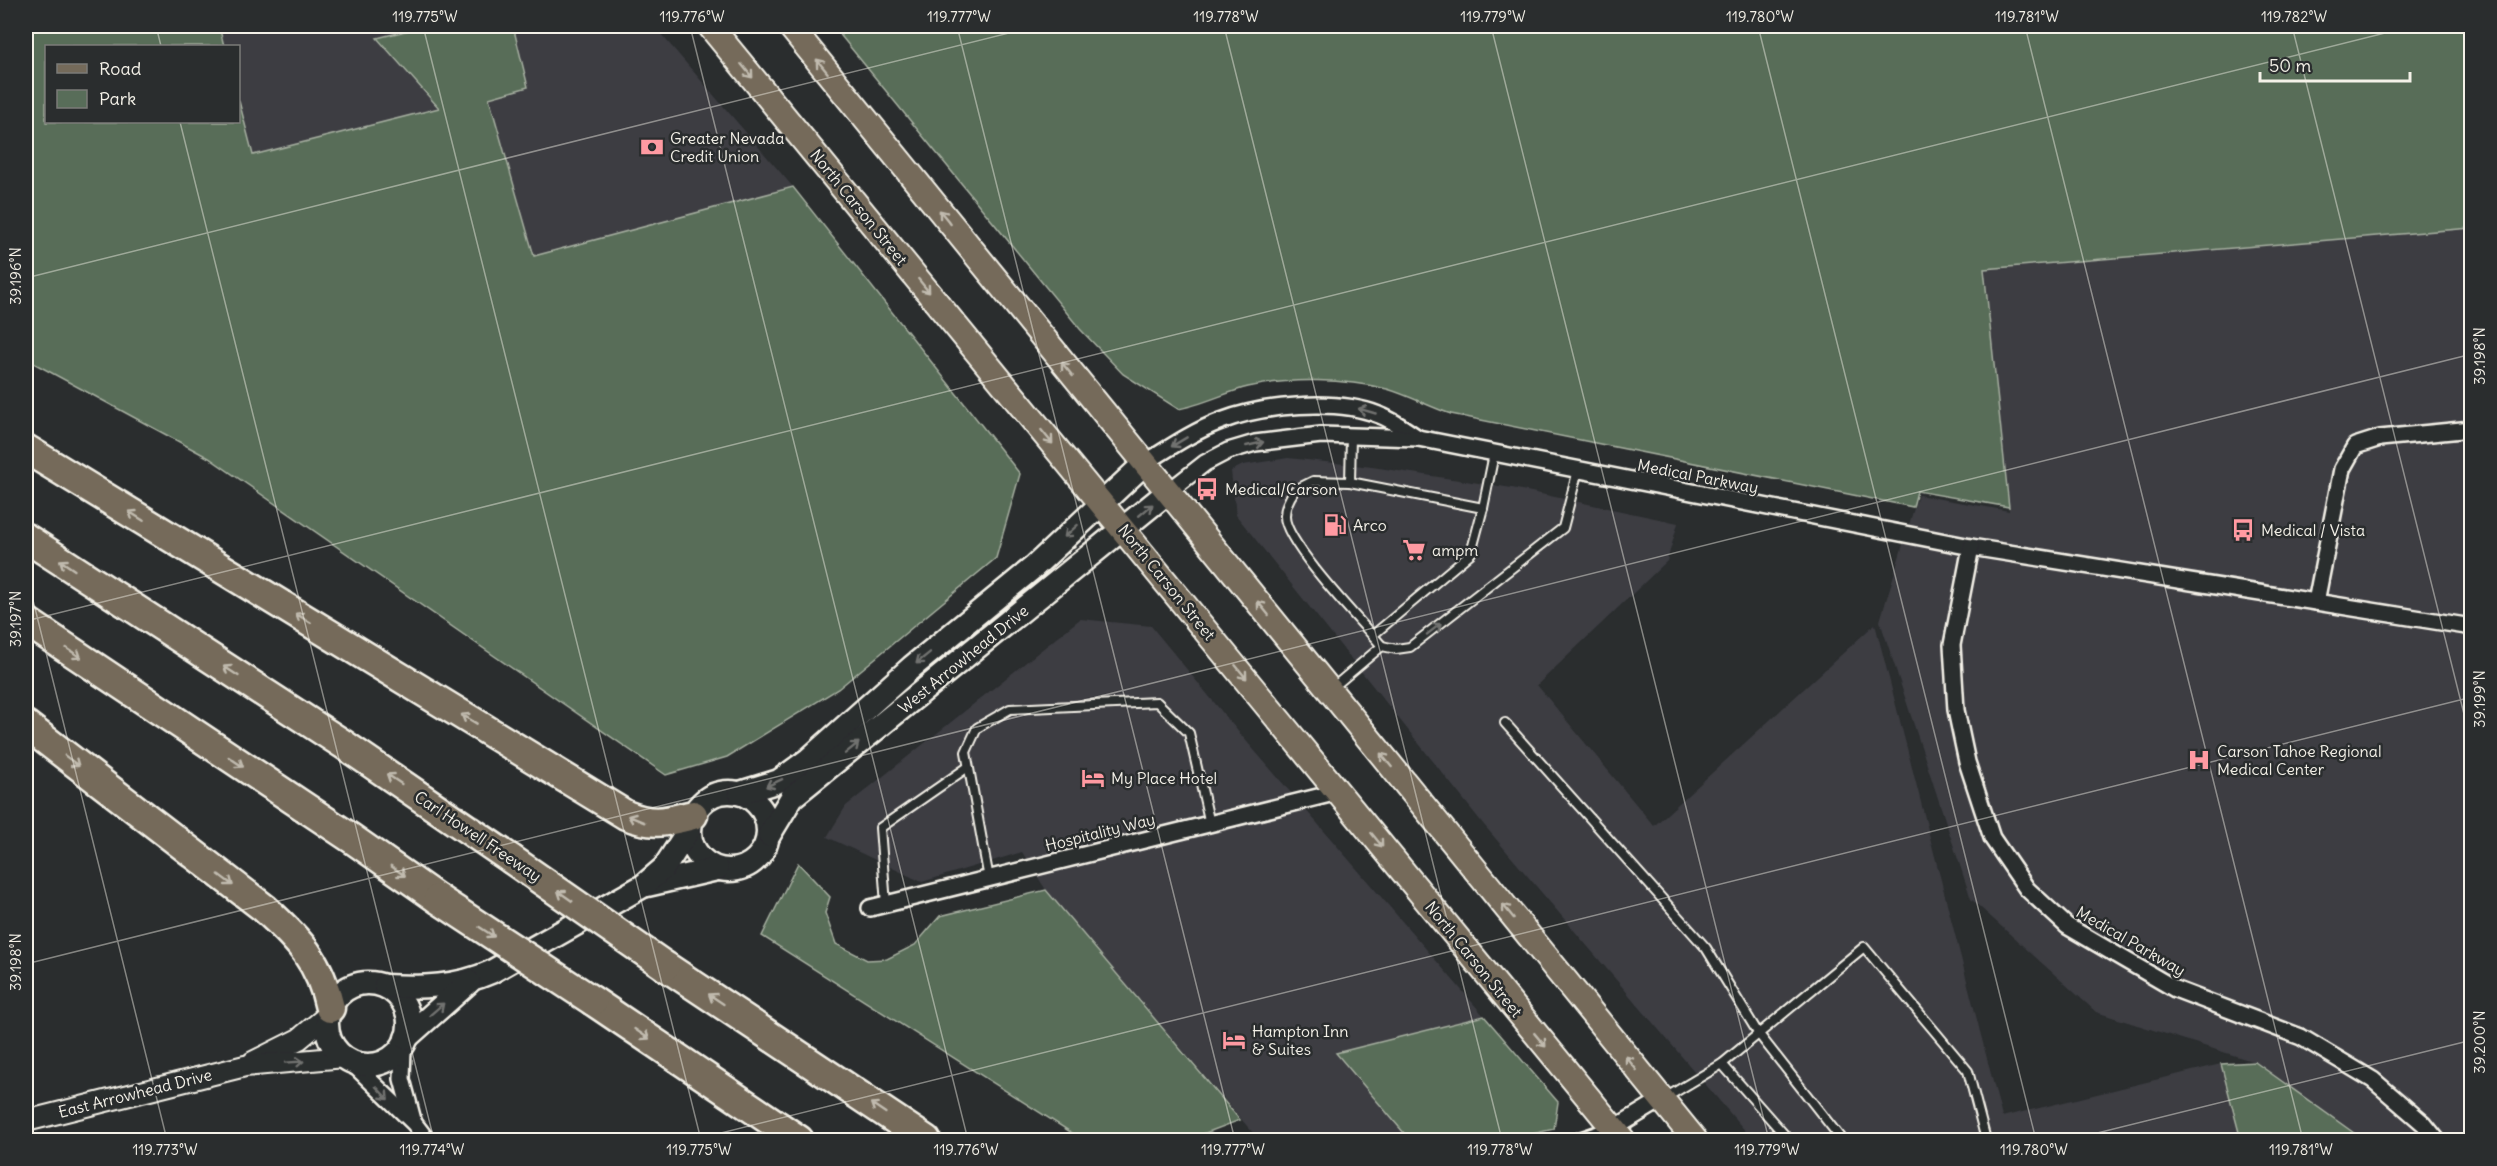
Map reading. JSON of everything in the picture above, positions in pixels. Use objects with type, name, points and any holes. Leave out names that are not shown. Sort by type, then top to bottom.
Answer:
[{"type":"highway","points":[[26,449],[626,815],[646,823],[691,821]]},
{"type":"highway","name":"Carl Howell Freeway","points":[[26,538],[343,744],[665,966],[926,1140]]},
{"type":"highway","points":[[26,621],[799,1140]]},
{"type":"highway","points":[[26,725],[264,908],[290,932],[310,954],[327,990],[329,1012]]},
{"type":"main road","name":"North Carson Street","points":[[710,26],[1125,529],[1618,1135]]},
{"type":"main road","points":[[790,26],[1695,1140]]},
{"type":"main road","name":"West Arrowhead Drive","points":[[740,793],[779,781],[808,760],[912,667],[1034,567],[1145,463]]},
{"type":"main road","name":"West Arrowhead Drive","points":[[768,835],[792,797],[1168,492]]},
{"type":"main road","points":[[469,982],[435,986],[385,986],[367,983],[349,987],[333,1001],[329,1012],[329,1038],[338,1053],[348,1060],[369,1065],[388,1060],[404,1042],[469,982],[554,938],[643,886],[664,868],[691,821],[709,798],[722,793],[740,793],[758,804],[765,816],[768,835],[762,854],[752,863],[733,871],[717,869],[643,886]]},
{"type":"main road","points":[[691,821],[693,847],[703,861],[717,869]]},
{"type":"main road","points":[[385,986],[397,995],[406,1009],[409,1031],[404,1042]]},
{"type":"street","name":"Medical Parkway","points":[[1145,463],[1185,438],[1221,421],[1268,409],[1353,407],[1380,415],[1418,438]]},
{"type":"street","points":[[2316,602],[2342,469],[2355,446],[2380,438],[2472,429]]},
{"type":"street","name":"Medical Parkway","points":[[1168,492],[1205,463],[1228,451],[1285,438],[1321,435],[1418,438],[1971,547],[2472,627]]},
{"type":"street","name":"Medical Parkway","points":[[1971,547],[1952,645],[1956,710],[1967,762],[1992,838],[2027,889],[2067,926],[2175,989],[2301,1037],[2373,1080],[2424,1124],[2438,1140]]},
{"type":"street","name":"Hospitality Way","points":[[870,908],[1338,792]]},
{"type":"street","name":"East Arrowhead Drive","points":[[245,1066],[298,1039],[329,1012]]},
{"type":"street","points":[[404,1042],[402,1079],[414,1123]]},
{"type":"street","points":[[348,1060],[414,1123],[427,1140]]},
{"type":"street","name":"East Arrowhead Drive","points":[[26,1121],[245,1066],[348,1060]]},
{"type":"street","points":[[1581,1140],[1618,1135],[1661,1100]]},
{"type":"lane","points":[[1350,482],[1351,436]]},
{"type":"lane","points":[[1373,635],[1471,553],[1494,454]]},
{"type":"lane","points":[[1483,508],[1350,482],[1313,481],[1295,490],[1285,516],[1288,529],[1310,563],[1382,646],[1396,649],[1410,647],[1563,528],[1578,470]]},
{"type":"lane","points":[[1329,690],[1382,646]]},
{"type":"lane","points":[[988,879],[966,752],[977,728],[1010,709],[1157,702],[1189,733],[1210,824]]},
{"type":"lane","points":[[1505,723],[1706,948],[1758,1034],[1842,1140]]},
{"type":"lane","points":[[886,904],[880,828],[968,766]]},
{"type":"lane","points":[[1661,1100],[1722,1064],[1864,947],[1968,1071],[1986,1140]]},
{"type":"lane","points":[[1722,1064],[1789,1140]]},
{"type":"shaded area","points":[[219,26],[426,26],[378,37],[440,108],[252,155],[240,105],[240,45],[224,45]]},
{"type":"shaded area","points":[[513,26],[654,26],[793,187],[534,257],[489,98],[528,87]]},
{"type":"shaded area","name":"Carson Tahoe Regional Medical Center","points":[[2471,228],[2471,1140],[2363,1140],[2255,1062],[2096,1012],[1971,899],[1880,621],[1918,495],[2009,511],[1984,269]]},
{"type":"shaded area","points":[[1288,458],[1372,467],[1512,488],[1678,523],[1667,561],[1537,685],[1654,826],[1875,624],[2002,1117],[2221,1064],[2241,1140],[1753,1140],[1484,825],[1236,515],[1231,471],[1243,465]]},
{"type":"shaded area","points":[[1080,619],[1151,626],[1241,735],[1484,1016],[1336,1053],[1410,1140],[1259,1140],[1046,890],[1022,852],[922,882],[827,837],[846,806]]},
{"type":"green space","points":[[26,26],[219,26],[224,45],[45,45],[45,123],[240,123],[240,105],[253,155],[439,108],[377,38],[426,26],[513,26],[528,87],[489,98],[534,256],[793,187],[1020,474],[996,558],[838,689],[727,757],[666,775],[209,458],[26,359]]},
{"type":"green space","points":[[833,26],[2471,26],[2471,228],[1984,269],[2009,507],[1917,491],[1913,507],[1451,414],[1387,389],[1353,383],[1318,380],[1264,384],[1178,409],[1123,374],[1080,329]]},
{"type":"green space","points":[[798,863],[830,897],[825,913],[836,944],[867,960],[887,959],[915,945],[940,916],[1046,890],[1240,1120],[1187,1140],[1083,1140],[762,936]]},
{"type":"green space","points":[[1484,1016],[1558,1102],[1554,1129],[1506,1140],[1410,1140],[1336,1053]]},
{"type":"green space","points":[[2255,1062],[2363,1140],[2241,1140],[2221,1064]]},
{"type":"place","name":"Greater Nevada Credit Union","points":[[652,147]]},
{"type":"place","name":"Medical/Carson","points":[[1207,489]]},
{"type":"place","name":"Arco","points":[[1335,525]]},
{"type":"place","name":"Medical / Vista","points":[[2243,530]]},
{"type":"place","name":"ampm","points":[[1414,550]]},
{"type":"place","name":"Carson Tahoe Regional Medical Center","points":[[2199,760]]},
{"type":"place","name":"My Place Hotel","points":[[1093,778]]},
{"type":"place","name":"Hampton Inn & Suites","points":[[1234,1040]]}]
